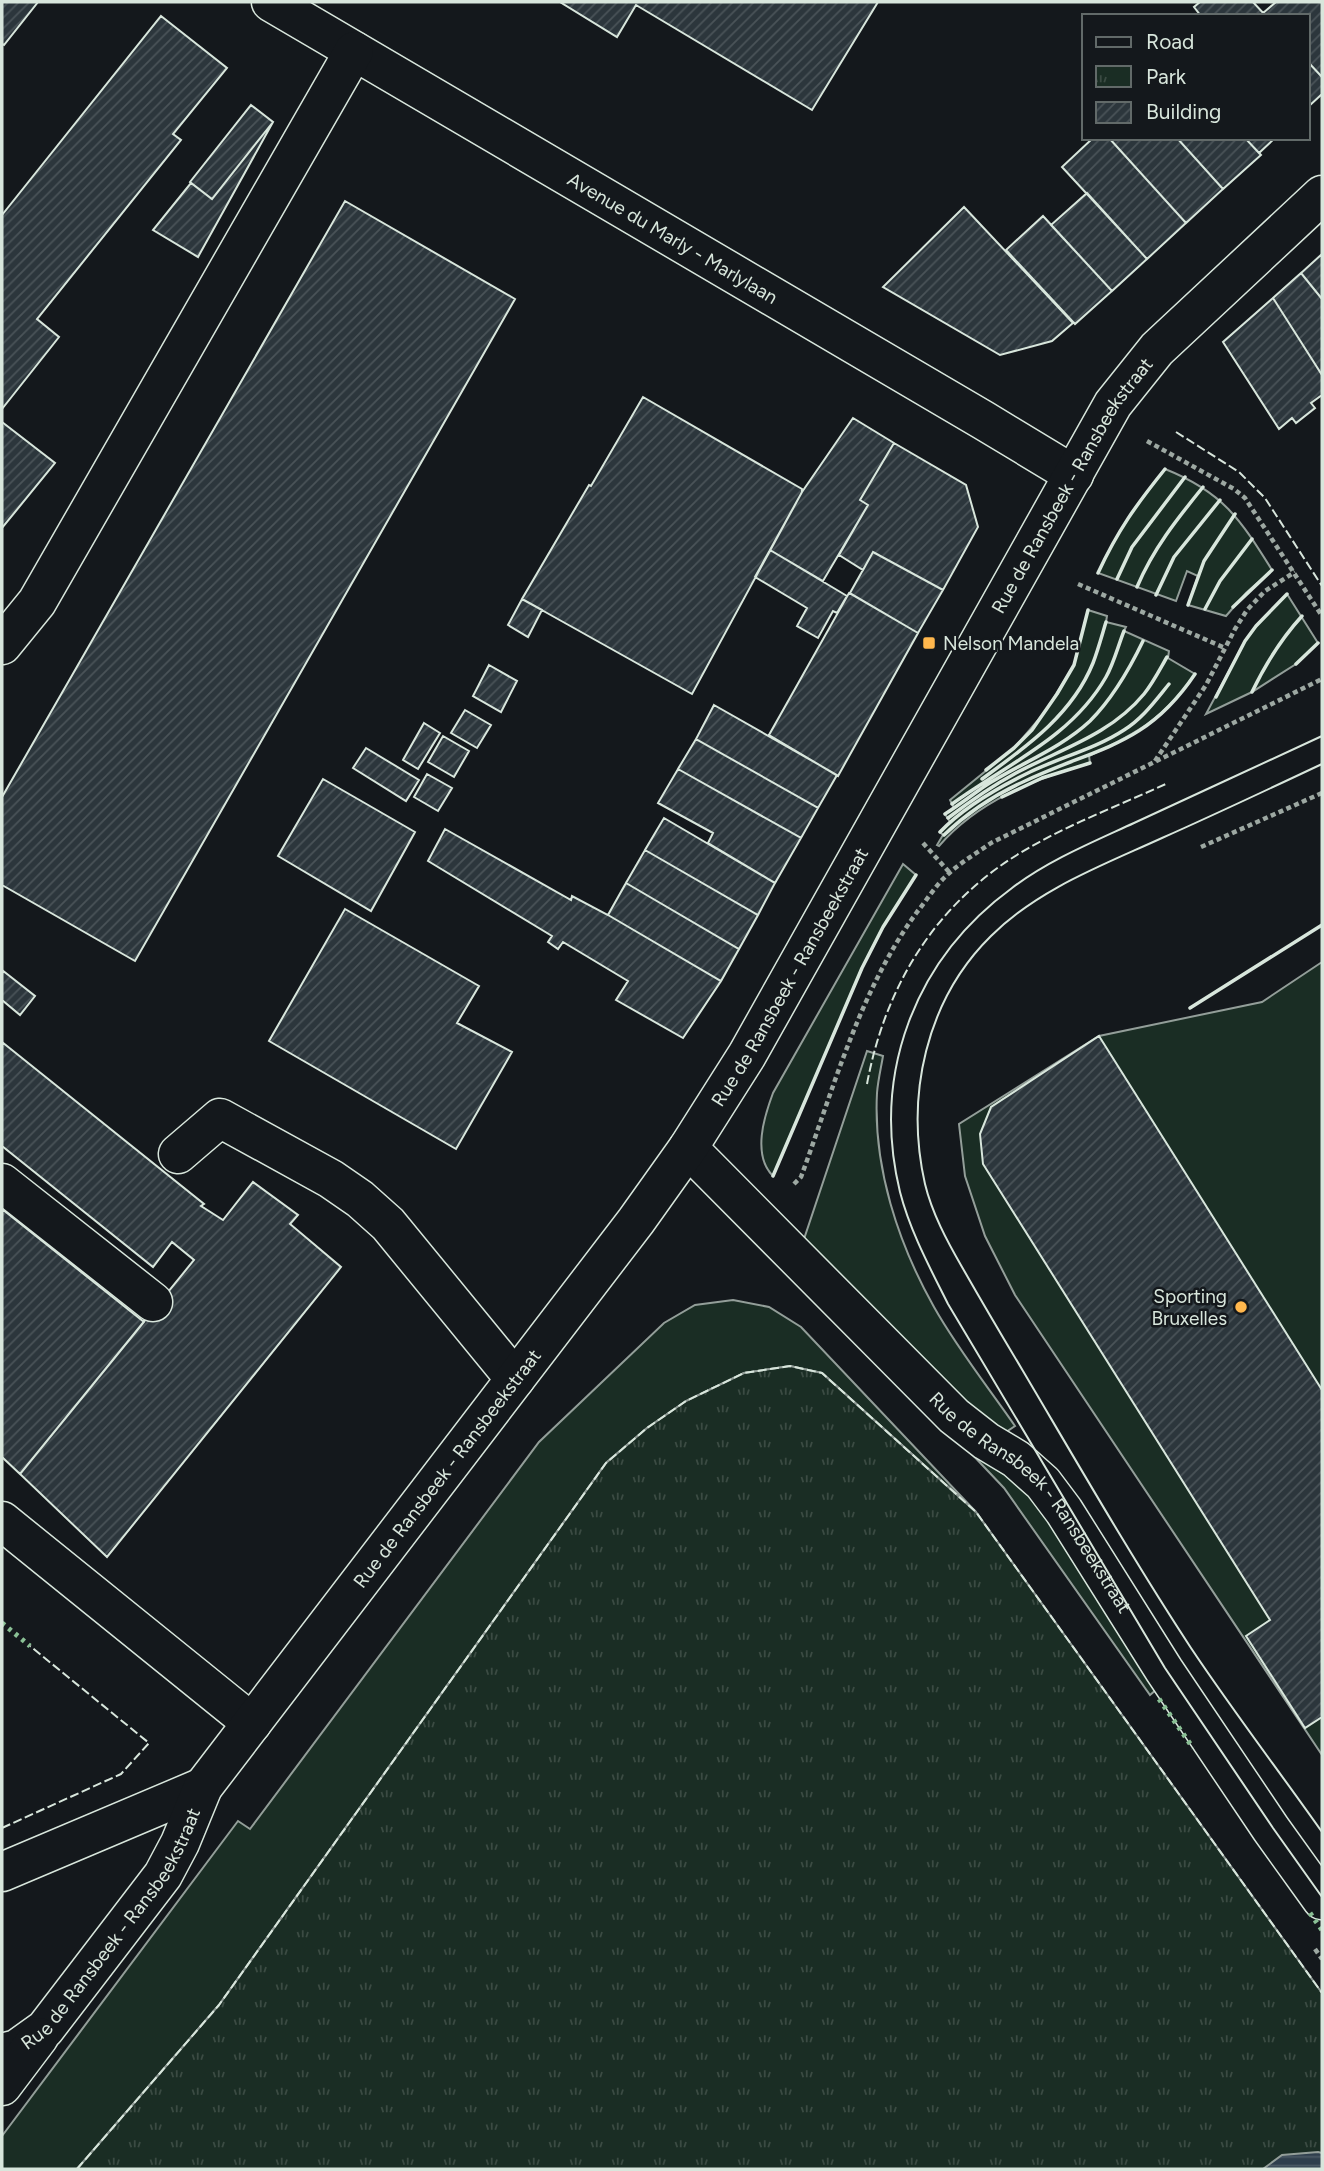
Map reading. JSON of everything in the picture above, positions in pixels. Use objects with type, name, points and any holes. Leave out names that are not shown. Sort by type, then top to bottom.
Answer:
[{"type":"street","name":"Avenue du Marly - Marlylaan","points":[[271,2],[1074,475]]},
{"type":"street","points":[[2,645],[37,602],[354,51]]},
{"type":"street","name":"Rue de Ransbeek - Ransbeekstraat","points":[[2,2053],[17,2049],[45,2029],[163,1875],[180,1843],[203,1787],[636,1221],[688,1148],[747,1055],[1113,404],[1157,349],[1322,195]]},
{"type":"street","points":[[178,1154],[220,1118],[331,1179],[360,1199],[388,1224],[515,1379]]},
{"type":"street","name":"Rue de Ransbeek - Ransbeekstraat","points":[[688,1148],[954,1416],[986,1441],[1016,1459],[1043,1483],[1064,1511],[1186,1704],[1322,1900]]},
{"type":"street","points":[[2,1183],[153,1302]]},
{"type":"street","points":[[2,1521],[252,1723]]},
{"type":"street","name":"Rue de Ransbeek - Ransbeekstraat","points":[[2,1872],[203,1787]]},
{"type":"street","points":[[2,2086],[45,2029]]},
{"type":"path","points":[[1105,418],[1240,493],[1296,572],[1322,616]]},
{"type":"path","points":[[1155,762],[1206,685],[1247,610],[1265,591],[1296,572]]},
{"type":"path","points":[[1078,584],[1225,648]]},
{"type":"path","points":[[758,1219],[801,1177],[875,980],[901,933],[943,878],[991,843],[1322,679]]},
{"type":"path","points":[[1201,847],[1322,793]]},
{"type":"path","points":[[922,842],[950,873]]},
{"type":"path","points":[[1314,1948],[1322,1959]]},
{"type":"green space","points":[[1165,469],[1202,487],[1228,509],[1272,570],[1246,593],[1226,616],[1188,605],[1198,576],[1187,571],[1176,601],[1098,573],[1128,518]]},
{"type":"green space","points":[[1287,594],[1318,643],[1296,664],[1252,692],[1206,714],[1245,641]]},
{"type":"green space","points":[[1088,610],[1107,616],[1106,622],[1126,627],[1124,631],[1169,651],[1168,658],[1195,674],[1184,690],[1160,714],[1135,732],[1089,756],[1090,763],[1028,784],[989,804],[937,845],[943,835],[940,832],[950,822],[945,814],[954,808],[950,800],[1014,748],[1045,712],[1074,665]]},
{"type":"green space","points":[[903,864],[916,875],[883,927],[862,968],[773,1176],[763,1158],[761,1147],[766,1113],[773,1093]]},
{"type":"green space","points":[[1322,962],[1322,1755],[1015,1295],[985,1236],[965,1176],[959,1124],[1099,1036],[1262,1002]]},
{"type":"green space","points":[[867,1051],[883,1056],[877,1093],[879,1149],[890,1204],[899,1231],[921,1282],[943,1322],[1015,1426],[1006,1432],[983,1418],[804,1239]]},
{"type":"green space","points":[[733,1300],[769,1307],[801,1327],[976,1512],[822,1373],[790,1366],[744,1373],[686,1401],[647,1428],[606,1463],[219,2005],[77,2169],[2,2169],[2,2136],[238,1821],[250,1829],[539,1442],[664,1323],[695,1305]]},
{"type":"green space","points":[[790,1366],[822,1373],[976,1512],[1322,1993],[1322,2169],[77,2169],[219,2005],[606,1463],[647,1428],[686,1401],[744,1373]]},
{"type":"green space","points":[[968,1450],[1023,1487],[1053,1523],[1157,1689],[1150,1695],[1004,1488]]},
{"type":"water","points":[[1322,2153],[1322,2169],[1263,2169],[1282,2155]]},
{"type":"building","points":[[2,2],[38,2],[4,45],[2,44]]},
{"type":"building","points":[[560,2],[878,2],[812,110],[636,5],[617,37]]},
{"type":"building","points":[[1200,2],[1253,2],[1264,14],[1199,14],[1194,7]]},
{"type":"building","points":[[1276,2],[1322,2],[1322,77],[1310,64],[1310,14],[1263,13]]},
{"type":"building","points":[[161,16],[227,68],[173,134],[181,140],[37,319],[59,337],[2,409],[2,215]]},
{"type":"building","points":[[1310,64],[1322,77],[1322,94],[1310,105]]},
{"type":"building","points":[[251,105],[273,122],[212,199],[190,182]]},
{"type":"building","points":[[273,122],[198,257],[153,230],[191,183],[212,199]]},
{"type":"building","points":[[1091,140],[1111,140],[1186,223],[1147,259],[1062,167]]},
{"type":"building","points":[[1111,140],[1179,140],[1223,189],[1186,223]]},
{"type":"building","points":[[1179,140],[1247,140],[1261,155],[1223,189]]},
{"type":"building","points":[[1247,140],[1273,140],[1259,153]]},
{"type":"building","points":[[1087,193],[1147,259],[1112,291],[1051,225]]},
{"type":"building","points":[[345,201],[515,299],[135,961],[2,885],[2,797]]},
{"type":"building","points":[[964,207],[1073,323],[1052,341],[1000,355],[883,287]]},
{"type":"building","points":[[1043,216],[1112,291],[1075,324],[1006,250]]},
{"type":"building","points":[[1322,254],[1322,299],[1301,273]]},
{"type":"building","points":[[1301,273],[1322,299],[1322,375],[1273,298]]},
{"type":"building","points":[[1273,298],[1322,375],[1322,395],[1311,403],[1315,408],[1296,423],[1292,418],[1279,429],[1223,342]]},
{"type":"building","points":[[643,397],[802,489],[692,694],[522,599]]},
{"type":"building","points":[[853,418],[894,443],[860,500],[868,505],[823,581],[770,550],[802,492]]},
{"type":"building","points":[[2,422],[55,463],[2,528]]},
{"type":"building","points":[[894,443],[966,485],[978,527],[943,590],[873,552],[863,570],[839,555],[868,505],[860,500]]},
{"type":"building","points":[[770,550],[847,596],[837,613],[833,611],[818,638],[797,626],[807,608],[755,577]]},
{"type":"building","points":[[873,552],[943,590],[918,633],[850,593]]},
{"type":"building","points":[[849,593],[918,633],[838,776],[769,735]]},
{"type":"building","points":[[522,599],[542,610],[528,637],[508,625]]},
{"type":"building","points":[[489,665],[517,681],[501,712],[473,696]]},
{"type":"building","points":[[714,705],[837,775],[818,808],[696,739]]},
{"type":"building","points":[[465,710],[491,725],[477,748],[451,733]]},
{"type":"building","points":[[424,723],[440,733],[418,769],[403,760]]},
{"type":"building","points":[[443,736],[469,751],[454,777],[428,762]]},
{"type":"building","points":[[696,739],[818,808],[801,838],[678,769]]},
{"type":"building","points":[[366,748],[419,780],[406,801],[353,768]]},
{"type":"building","points":[[678,769],[801,838],[775,883],[708,843],[713,833],[658,803]]},
{"type":"building","points":[[427,774],[452,788],[438,811],[414,797]]},
{"type":"building","points":[[323,779],[415,832],[371,911],[278,856]]},
{"type":"building","points":[[664,818],[775,883],[758,915],[645,850]]},
{"type":"building","points":[[445,829],[571,900],[572,896],[608,915],[721,981],[683,1038],[616,1000],[628,981],[563,942],[558,949],[548,942],[552,936],[428,861]]},
{"type":"building","points":[[645,850],[758,915],[739,949],[626,883]]},
{"type":"building","points":[[626,883],[739,949],[721,981],[608,915]]},
{"type":"building","points":[[345,909],[479,986],[457,1023],[512,1052],[456,1149],[269,1041]]},
{"type":"building","points":[[2,970],[35,996],[20,1015],[2,1000]]},
{"type":"building","points":[[1099,1036],[1322,1390],[1322,1717],[1305,1728],[1246,1636],[1270,1620],[983,1164],[980,1134],[991,1107]]},
{"type":"building","points":[[2,1042],[204,1204],[201,1206],[223,1220],[253,1182],[298,1215],[290,1224],[341,1267],[107,1557],[20,1474],[194,1260],[172,1242],[153,1267],[2,1146]]},
{"type":"building","points":[[2,1209],[144,1322],[20,1474],[2,1457]]},
{"type":"tram line","points":[[1322,736],[1056,860],[1012,888],[978,917],[950,949],[926,984],[909,1022],[897,1062],[892,1104],[893,1148],[904,1207],[948,1304],[1165,1668],[1322,1897]]},
{"type":"tram line","points":[[1322,764],[1094,868],[1050,891],[1009,919],[969,961],[950,989],[936,1019],[926,1051],[918,1117],[919,1151],[925,1184],[940,1227],[956,1257],[1169,1614],[1223,1695],[1322,1832]]},
{"type":"hedge","points":[[2,1623],[30,1646]]},
{"type":"hedge","points":[[1159,1699],[1193,1748]]},
{"type":"hedge","points":[[1310,1913],[1322,1930]]},
{"type":"fence","points":[[1176,432],[1239,472],[1265,498],[1322,586]]},
{"type":"fence","points":[[867,1084],[885,1018],[899,986],[934,929],[956,904],[981,881],[1028,848],[1168,783]]},
{"type":"fence","points":[[77,2169],[219,2005],[606,1463],[647,1428],[686,1401],[744,1373],[790,1366],[822,1373],[976,1512],[1322,1993]]},
{"type":"fence","points":[[2,1828],[121,1774],[149,1743],[30,1646]]},
{"type":"wall","points":[[1098,573],[1128,518],[1165,469]]},
{"type":"wall","points":[[1117,579],[1132,547],[1185,477]]},
{"type":"wall","points":[[1137,587],[1158,547],[1203,487]]},
{"type":"wall","points":[[1156,595],[1174,557],[1220,500]]},
{"type":"wall","points":[[1188,605],[1204,561],[1235,514]]},
{"type":"wall","points":[[1205,609],[1220,581],[1252,539]]},
{"type":"wall","points":[[1233,607],[1272,570]]},
{"type":"wall","points":[[1216,697],[1245,641],[1287,594]]},
{"type":"wall","points":[[986,770],[1032,730],[1057,694],[1074,665],[1088,610]]},
{"type":"wall","points":[[1252,692],[1274,652],[1302,616]]},
{"type":"wall","points":[[982,779],[1031,742],[1073,699],[1093,663],[1106,622]]},
{"type":"wall","points":[[952,804],[1036,748],[1075,717],[1106,677],[1124,631]]},
{"type":"wall","points":[[945,814],[998,778],[1066,740],[1090,721],[1120,683],[1143,641]]},
{"type":"wall","points":[[1296,664],[1318,643]]},
{"type":"wall","points":[[948,818],[1007,778],[1084,740],[1116,720],[1144,694],[1167,657]]},
{"type":"wall","points":[[944,835],[1003,792],[1139,731],[1177,698],[1195,674]]},
{"type":"wall","points":[[940,832],[971,806],[1006,784],[1124,730],[1143,715],[1169,684]]},
{"type":"wall","points":[[1002,797],[1042,778],[1090,763]]},
{"type":"wall","points":[[773,1176],[862,968],[883,927],[916,875]]},
{"type":"wall","points":[[1190,1008],[1322,925]]},
{"type":"place","name":"Nelson Mandela","points":[[929,643]]},
{"type":"place","name":"Sporting Bruxelles","points":[[1241,1307]]}]
